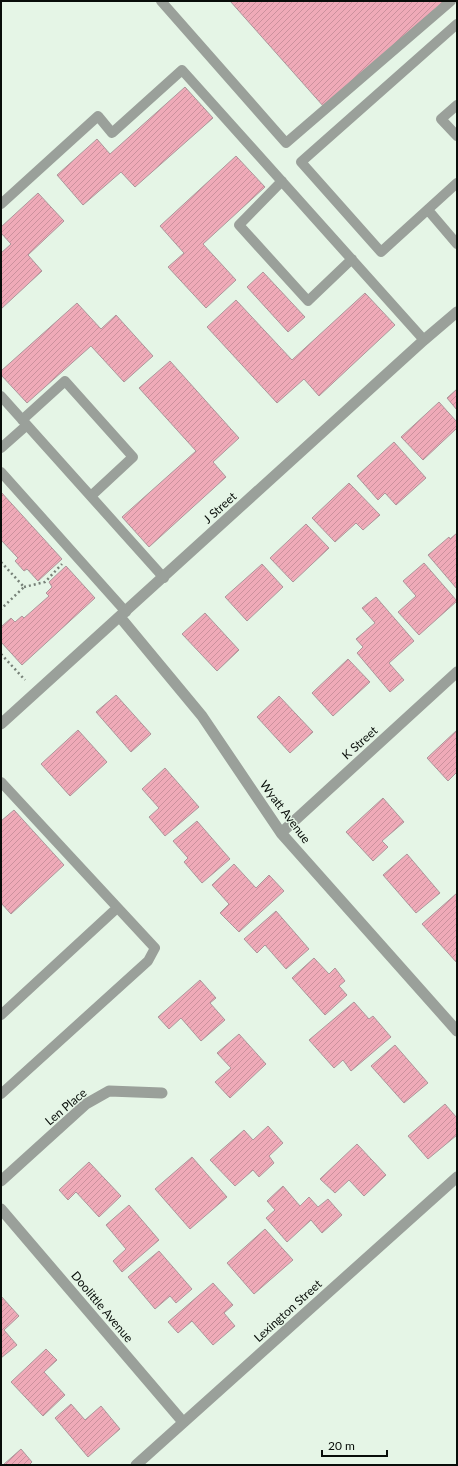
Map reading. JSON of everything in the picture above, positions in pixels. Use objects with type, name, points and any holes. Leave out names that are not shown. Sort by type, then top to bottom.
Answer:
[{"type":"street","name":"J Street","points":[[3,720],[38,691],[164,578],[424,340],[457,312]]},
{"type":"street","name":"Wyatt Avenue","points":[[123,614],[202,716],[281,833],[457,1031]]},
{"type":"street","name":"K Street","points":[[281,833],[457,672]]},
{"type":"street","name":"Len Place","points":[[1,1181],[86,1104],[109,1091],[162,1092]]},
{"type":"street","name":"Lexington Street","points":[[136,1465],[457,1177]]},
{"type":"street","name":"Doolittle Avenue","points":[[1,1209],[183,1422]]},
{"type":"lane","points":[[161,1],[286,143],[451,1]]},
{"type":"lane","points":[[457,24],[301,162],[381,252],[457,183]]},
{"type":"lane","points":[[1,204],[98,116],[112,133],[182,70],[424,340]]},
{"type":"lane","points":[[457,105],[442,119],[457,136]]},
{"type":"lane","points":[[282,182],[239,224],[308,301],[352,259]]},
{"type":"lane","points":[[428,210],[457,244]]},
{"type":"lane","points":[[1,448],[65,381],[133,457],[90,496]]},
{"type":"lane","points":[[1,396],[164,578]]},
{"type":"lane","points":[[1,472],[73,553],[123,614]]},
{"type":"lane","points":[[1,782],[155,948],[148,962],[1,1094]]},
{"type":"lane","points":[[1,1015],[117,908]]},
{"type":"path","points":[[1,609],[24,587],[44,582],[73,553]]},
{"type":"path","points":[[1,562],[24,587]]},
{"type":"path","points":[[1,654],[22,677],[38,691]]},
{"type":"building","points":[[230,1],[444,1],[324,107]]},
{"type":"building","points":[[185,87],[213,118],[135,187],[121,172],[83,205],[57,175],[97,139],[110,154]]},
{"type":"building","points":[[236,156],[265,187],[203,244],[236,280],[206,308],[168,267],[184,253],[160,226]]},
{"type":"building","points":[[38,193],[64,221],[28,255],[42,271],[1,309],[1,253],[11,244],[1,233],[1,227]]},
{"type":"building","points":[[263,272],[305,317],[288,332],[247,287]]},
{"type":"building","points":[[365,293],[395,325],[319,396],[304,379],[277,403],[207,327],[236,300],[292,360]]},
{"type":"building","points":[[77,303],[101,329],[116,315],[153,356],[124,382],[91,346],[27,403],[1,375],[1,371]]},
{"type":"building","points":[[170,361],[239,438],[213,462],[226,477],[149,547],[122,517],[196,451],[139,388]]},
{"type":"building","points":[[457,389],[457,410],[447,398]]},
{"type":"building","points":[[439,402],[457,422],[457,428],[423,460],[401,437]]},
{"type":"building","points":[[394,442],[426,478],[396,505],[385,493],[378,500],[357,476]]},
{"type":"building","points":[[349,483],[380,515],[363,530],[356,523],[335,542],[312,518]]},
{"type":"building","points":[[1,492],[62,559],[38,581],[27,569],[24,571],[15,561],[18,558],[1,540]]},
{"type":"building","points":[[306,524],[329,548],[293,582],[270,558]]},
{"type":"building","points":[[457,533],[457,589],[428,555],[449,537],[450,539]]},
{"type":"building","points":[[424,563],[457,601],[419,635],[398,612],[416,596],[403,581]]},
{"type":"building","points":[[262,564],[283,587],[247,621],[225,597]]},
{"type":"building","points":[[66,566],[95,598],[22,665],[1,642],[1,627],[11,618],[15,622],[22,616],[24,618],[49,596],[46,593],[52,587],[49,582]]},
{"type":"building","points":[[376,597],[414,641],[389,663],[404,680],[390,692],[357,653],[363,647],[356,639],[375,623],[362,608]]},
{"type":"building","points":[[205,613],[239,650],[217,671],[182,634]]},
{"type":"building","points":[[348,659],[370,682],[333,716],[312,693]]},
{"type":"building","points":[[116,695],[151,734],[131,752],[96,712]]},
{"type":"building","points":[[279,696],[313,732],[290,753],[257,717]]},
{"type":"building","points":[[78,730],[107,762],[70,796],[41,764]]},
{"type":"building","points":[[457,730],[457,772],[448,781],[427,758]]},
{"type":"building","points":[[165,768],[199,807],[165,836],[149,817],[159,808],[142,789]]},
{"type":"building","points":[[383,798],[404,822],[382,841],[388,847],[373,861],[346,832]]},
{"type":"building","points":[[14,810],[64,865],[11,914],[1,903],[1,821]]},
{"type":"building","points":[[197,821],[230,859],[202,883],[184,862],[188,858],[173,841]]},
{"type":"building","points":[[407,854],[440,893],[416,913],[383,875]]},
{"type":"building","points":[[234,864],[256,888],[269,875],[284,891],[239,932],[220,913],[229,904],[212,885]]},
{"type":"building","points":[[457,893],[457,963],[422,924]]},
{"type":"building","points":[[276,911],[309,949],[286,969],[265,945],[257,953],[244,939]]},
{"type":"building","points":[[314,958],[329,974],[335,968],[345,981],[339,986],[347,995],[325,1015],[292,978]]},
{"type":"building","points":[[200,980],[216,998],[210,1003],[225,1020],[201,1041],[181,1018],[169,1029],[158,1017]]},
{"type":"building","points":[[354,1002],[369,1019],[373,1016],[391,1037],[351,1071],[343,1060],[334,1068],[309,1040]]},
{"type":"building","points":[[239,1034],[266,1064],[230,1098],[215,1082],[231,1068],[217,1053]]},
{"type":"building","points":[[395,1045],[428,1083],[404,1103],[371,1066]]},
{"type":"building","points":[[445,1104],[457,1118],[457,1135],[428,1159],[408,1136]]},
{"type":"building","points":[[268,1126],[283,1143],[269,1156],[274,1163],[259,1177],[253,1170],[235,1186],[210,1160],[244,1130],[253,1140]]},
{"type":"building","points":[[357,1144],[386,1175],[364,1196],[349,1180],[335,1193],[320,1179]]},
{"type":"building","points":[[192,1157],[227,1197],[190,1229],[155,1189]]},
{"type":"building","points":[[89,1162],[121,1196],[99,1217],[76,1192],[68,1200],[59,1190]]},
{"type":"building","points":[[283,1186],[300,1206],[309,1197],[318,1207],[328,1199],[342,1215],[322,1233],[311,1220],[287,1242],[266,1218],[275,1210],[267,1201]]},
{"type":"building","points":[[129,1205],[159,1240],[122,1272],[113,1261],[126,1249],[106,1225]]},
{"type":"building","points":[[265,1229],[293,1260],[254,1294],[227,1263]]},
{"type":"building","points":[[159,1251],[192,1289],[176,1303],[170,1296],[155,1309],[128,1277]]},
{"type":"building","points":[[213,1283],[233,1305],[224,1313],[235,1326],[213,1345],[192,1321],[178,1333],[168,1322]]},
{"type":"building","points":[[1,1296],[19,1316],[4,1330],[17,1345],[1,1358]]},
{"type":"building","points":[[46,1349],[57,1360],[44,1372],[65,1395],[43,1416],[11,1382]]},
{"type":"building","points":[[71,1404],[85,1420],[101,1406],[120,1429],[88,1457],[55,1418]]},
{"type":"building","points":[[21,1449],[32,1462],[29,1465],[3,1465]]}]
